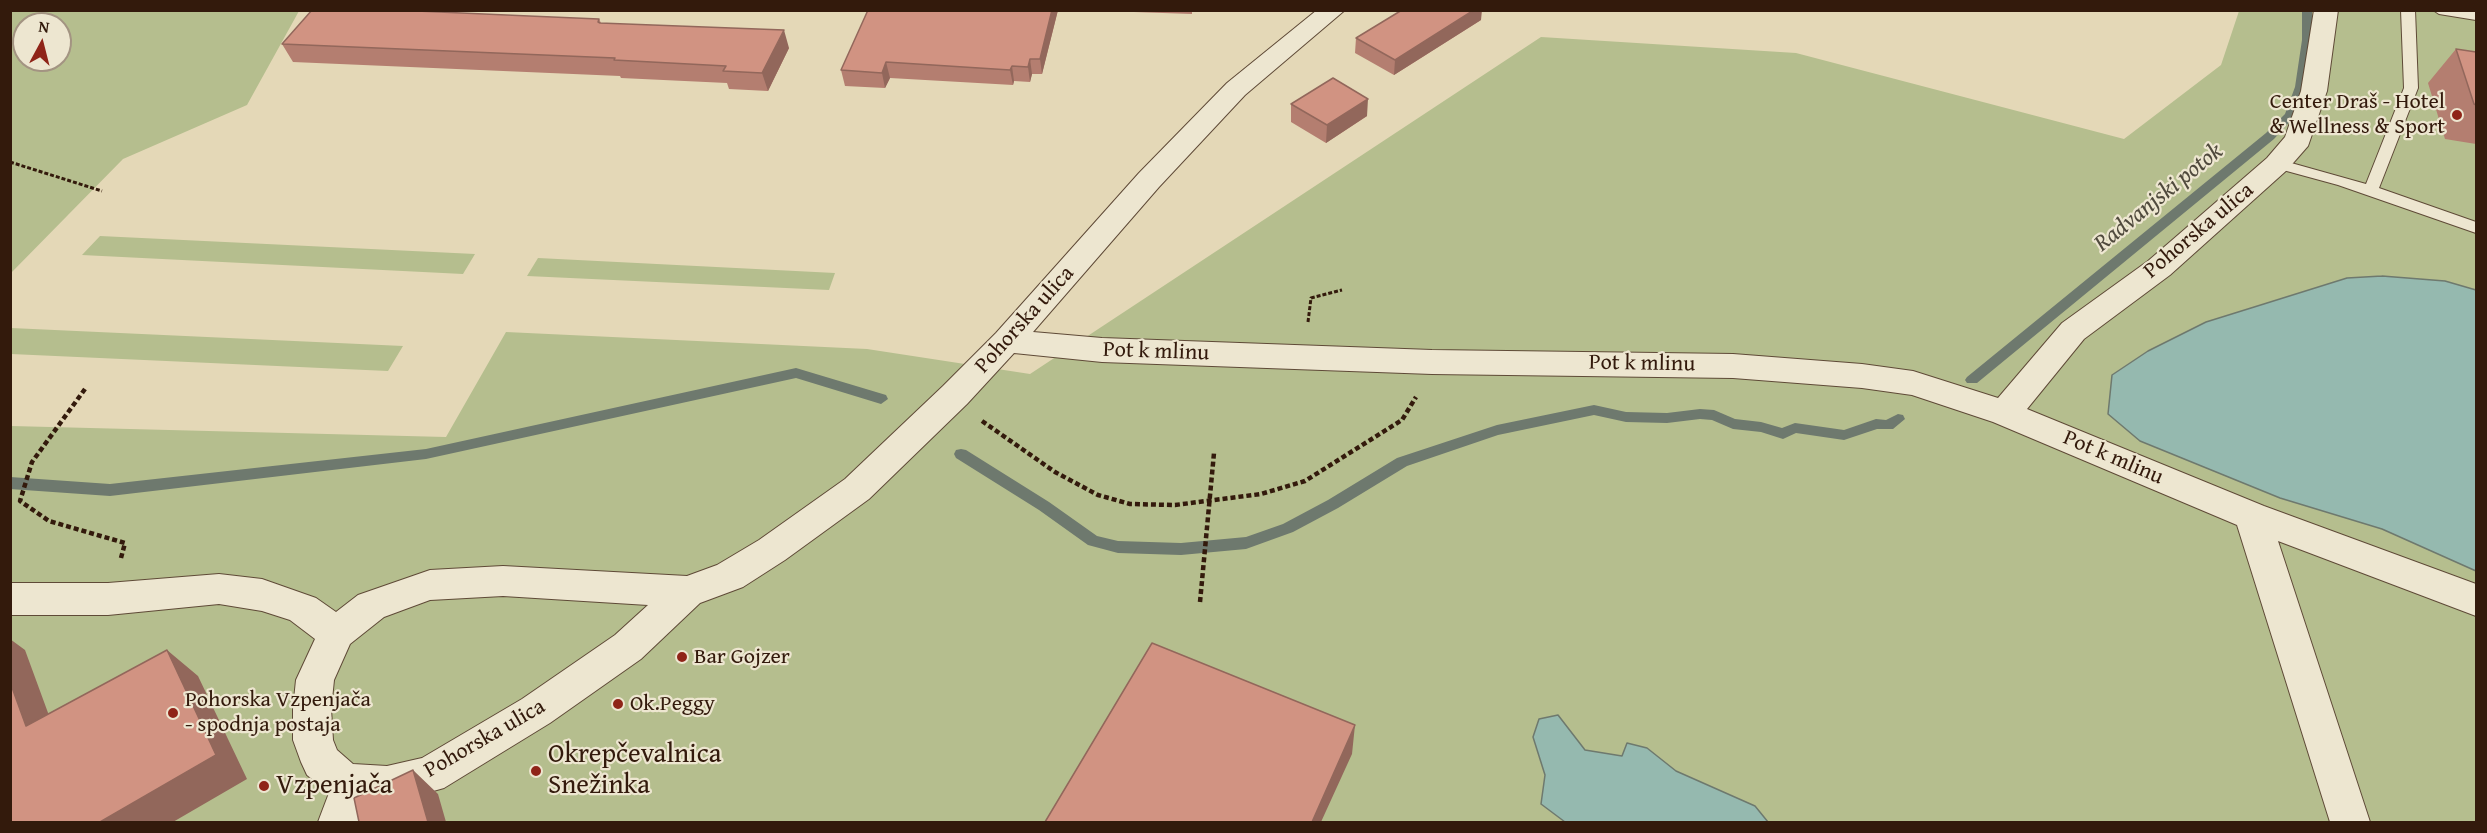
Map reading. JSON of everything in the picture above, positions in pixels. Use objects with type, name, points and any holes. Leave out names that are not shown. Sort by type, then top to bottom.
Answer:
[{"type":"street","name":"Pohorska ulica","points":[[687,592],[503,581],[430,585],[370,606],[336,633],[315,680],[312,709],[313,740],[321,762],[338,777],[353,783],[387,785],[430,775],[536,711],[628,647],[687,592],[729,576],[772,550],[857,489],[956,395],[1007,341],[1149,180],[1236,89],[1271,58],[1333,10]]},
{"type":"street","name":"Pohorska ulica","points":[[2005,413],[2073,331],[2158,267],[2277,164],[2298,140],[2314,91],[2326,10]]},
{"type":"street","name":"Pot k mlinu","points":[[1007,341],[1102,350],[1432,362],[1733,366],[1862,376],[1913,383],[2005,413],[2252,516],[2476,600]]},
{"type":"street","points":[[2252,516],[2350,822]]},
{"type":"street","points":[[10,599],[108,599],[219,589],[262,596],[303,609],[336,633]]},
{"type":"street","points":[[339,822],[353,783]]},
{"type":"lane","points":[[2371,190],[2411,88],[2408,10]]},
{"type":"lane","points":[[2439,10],[2476,16]]},
{"type":"lane","points":[[2277,164],[2371,190],[2476,228]]},
{"type":"path","points":[[10,162],[102,191]]},
{"type":"path","points":[[1307,330],[1311,298],[1342,290]]},
{"type":"path","points":[[981,420],[1055,472],[1112,500],[1153,506],[1209,501],[1261,494],[1305,482],[1370,442],[1402,420],[1424,384],[1432,362]]},
{"type":"path","points":[[85,389],[32,462],[20,501],[49,521],[125,543],[108,599]]},
{"type":"path","points":[[1200,602],[1214,453]]},
{"type":"green space","points":[[11,10],[299,10],[247,105],[123,159],[11,273]]},
{"type":"green space","points":[[2239,11],[2476,11],[2476,290],[2445,281],[2347,278],[2206,322],[2148,351],[2112,375],[2140,441],[2280,498],[2382,529],[2476,571],[2476,822],[11,822],[11,426],[446,437],[506,332],[867,349],[1030,374],[1541,37],[1796,53],[2124,139],[2221,65]]},
{"type":"green space","points":[[100,236],[475,254],[463,274],[82,255]]},
{"type":"green space","points":[[538,258],[835,273],[829,290],[527,276]]},
{"type":"green space","points":[[11,328],[403,346],[388,371],[11,354]]},
{"type":"water","points":[[2382,276],[2445,281],[2476,290],[2476,571],[2382,529],[2280,498],[2140,441],[2108,414],[2112,375],[2148,351],[2206,322],[2347,278]]},
{"type":"water","points":[[1558,715],[1585,750],[1622,756],[1627,743],[1647,748],[1676,771],[1755,806],[1768,822],[1565,822],[1541,804],[1545,775],[1533,737],[1539,719]]},
{"type":"building","points":[[312,10],[394,10],[599,19],[600,23],[784,30],[762,73],[723,71],[726,66],[614,60],[615,58],[282,44]]},
{"type":"building","points":[[868,10],[1052,10],[1040,59],[1030,59],[1028,67],[1012,66],[1010,70],[886,62],[882,73],[841,70]]},
{"type":"building","points":[[1402,10],[1474,10],[1395,60],[1356,38]]},
{"type":"building","points":[[2456,49],[2476,52],[2476,105],[2474,104]]},
{"type":"building","points":[[1333,78],[1368,99],[1327,125],[1291,104]]},
{"type":"building","points":[[1152,643],[1355,725],[1312,822],[1045,822]]},
{"type":"building","name":"Pohorska Vzpenjača - spodnja postaja","points":[[167,650],[216,755],[100,822],[10,822],[10,682],[26,726]]},
{"type":"building","points":[[413,770],[428,822],[359,822],[354,798]]},
{"type":"waterway","name":"Radvanjski potok","points":[[1972,380],[2270,136],[2290,115],[2300,87],[2307,40],[2307,10]]},
{"type":"waterway","points":[[10,483],[110,490],[426,454],[796,373],[881,399]]},
{"type":"waterway","points":[[961,454],[1044,506],[1093,541],[1118,547],[1181,549],[1246,543],[1288,528],[1402,462],[1497,430],[1594,410],[1626,417],[1667,418],[1700,414],[1714,415],[1733,424],[1761,427],[1783,434],[1795,428],[1844,435],[1876,424],[1888,425],[1898,419]]},
{"type":"place","name":"Center Draš - Hotel & Wellness & Sport","points":[[2457,115]]},
{"type":"place","name":"Bar Gojzer","points":[[682,657]]},
{"type":"place","name":"Ok.Peggy","points":[[618,704]]},
{"type":"place","name":"Pohorska Vzpenjača - spodnja postaja","points":[[173,713]]},
{"type":"place","name":"Okrepčevalnica Snežinka","points":[[536,771]]},
{"type":"place","name":"Vzpenjača","points":[[264,786]]}]
